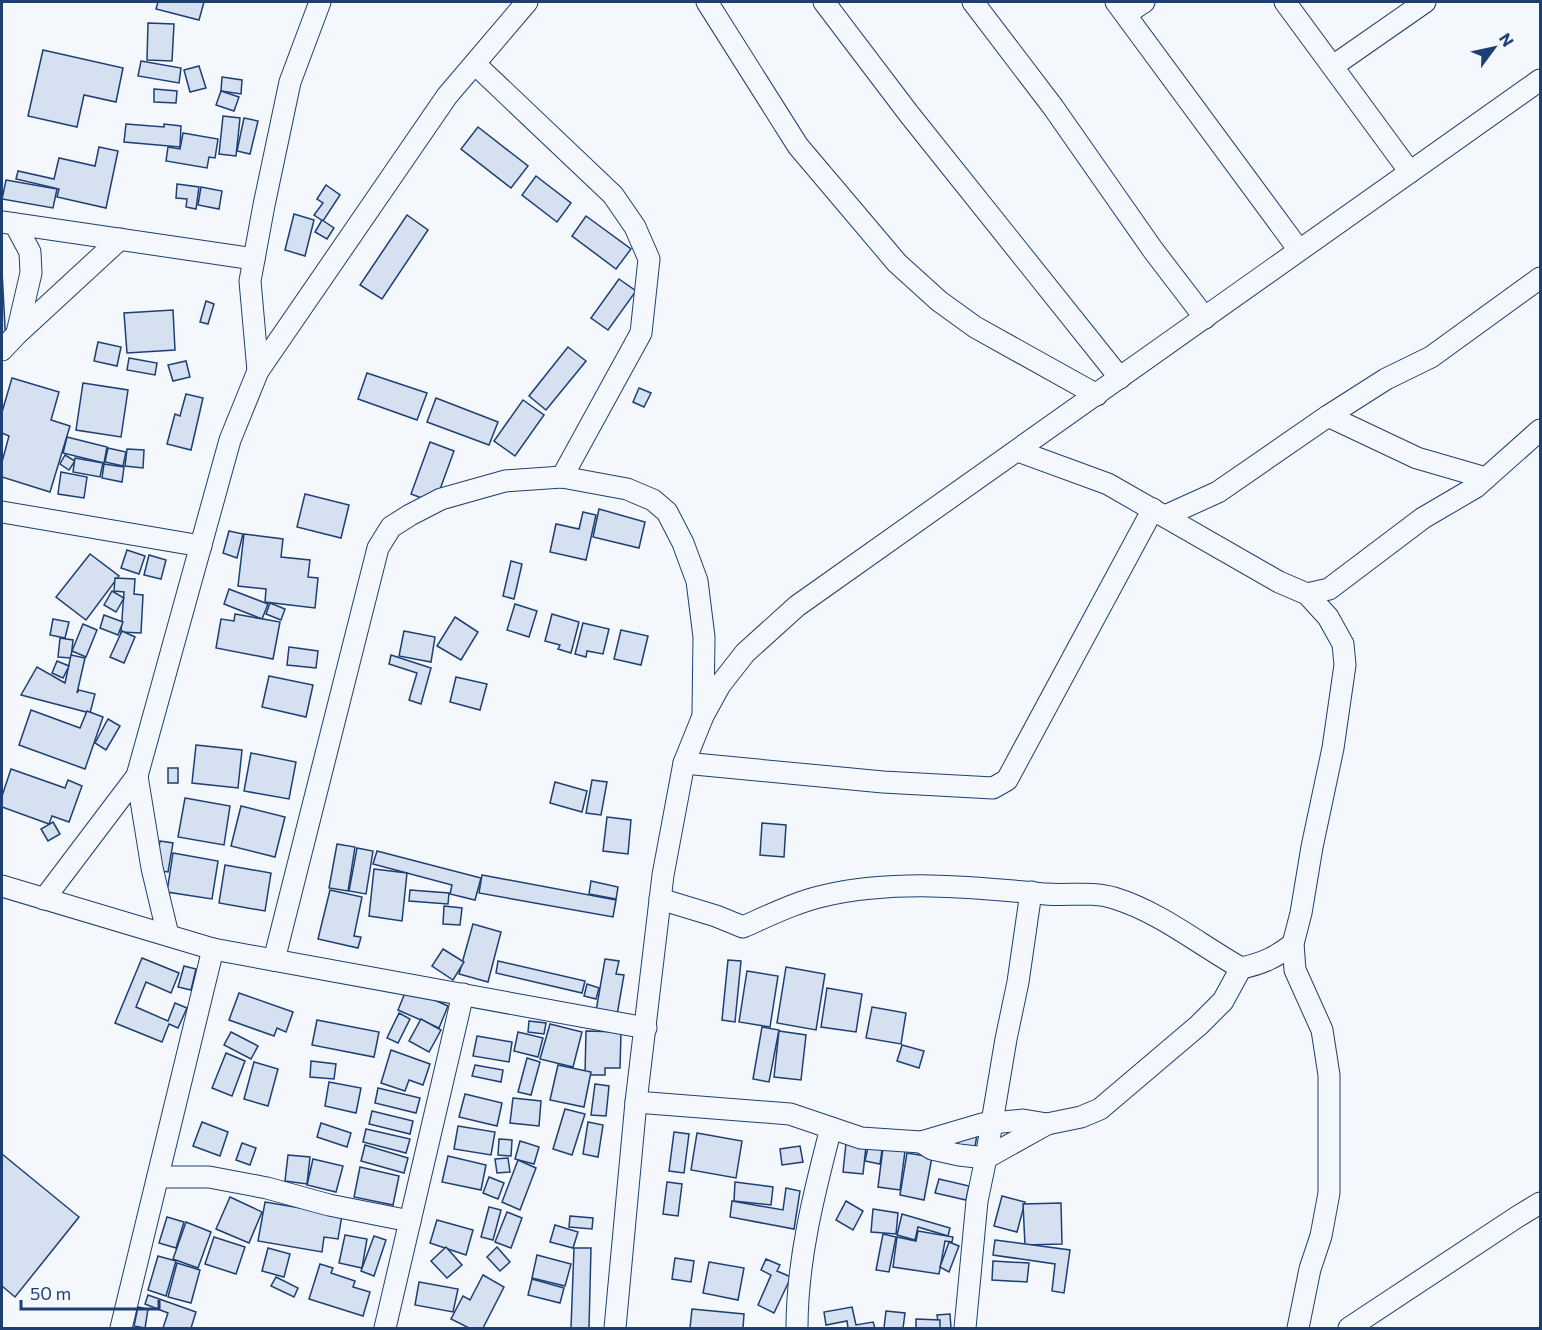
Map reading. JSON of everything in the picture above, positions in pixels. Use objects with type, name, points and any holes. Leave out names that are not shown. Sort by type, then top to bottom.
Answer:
[{"type":"street","points":[[258,371],[250,281],[290,82],[320,2]]},
{"type":"street","points":[[44,899],[137,776],[230,440],[258,371],[447,96],[527,2]]},
{"type":"street","points":[[707,2],[798,146],[897,263],[939,301],[975,327],[1097,395]]},
{"type":"street","points":[[824,2],[909,114],[1120,378]]},
{"type":"street","points":[[1144,2],[1121,8],[1299,250]]},
{"type":"street","points":[[1285,2],[1410,172]]},
{"type":"street","points":[[1332,66],[1425,2]]},
{"type":"street","points":[[980,4],[1204,318]]},
{"type":"street","points":[[475,64],[613,195],[635,227],[649,259],[641,333],[562,477]]},
{"type":"street","points":[[615,1329],[636,1102],[660,899],[684,763],[703,716],[720,685],[745,653],[797,606],[1540,80]]},
{"type":"street","points":[[8,223],[120,238],[254,260]]},
{"type":"street","points":[[8,223],[30,252],[31,273],[17,334]]},
{"type":"street","points":[[2,351],[17,334],[120,238]]},
{"type":"street","points":[[684,763],[883,782],[993,788],[1007,780],[1159,513],[1200,501],[1218,492],[1386,379],[1431,357],[1540,278]]},
{"type":"street","points":[[1328,416],[1417,458],[1486,478]]},
{"type":"street","points":[[1307,594],[1329,590],[1423,518],[1476,487],[1540,430]]},
{"type":"street","points":[[1018,451],[1108,484],[1279,582],[1307,594],[1328,617],[1343,644],[1346,665],[1333,748],[1293,945],[1295,970],[1322,1030],[1329,1075],[1329,1193],[1298,1329]]},
{"type":"street","points":[[274,960],[378,548],[391,526],[441,499],[505,481],[562,477],[627,489],[653,500],[667,512],[697,581],[704,637],[703,716]]},
{"type":"street","points":[[2,512],[201,546]]},
{"type":"street","points":[[137,776],[152,868],[168,935]]},
{"type":"street","points":[[660,899],[716,916],[742,927],[821,896],[904,885],[1112,897],[1139,907],[1241,968],[1262,964],[1293,945]]},
{"type":"street","points":[[2,886],[213,949],[646,1028]]},
{"type":"street","points":[[965,1329],[976,1201],[1018,982],[1031,892]]},
{"type":"street","points":[[121,1329],[213,949]]},
{"type":"street","points":[[921,1142],[932,1149],[986,1158],[1047,1124],[1082,1117],[1100,1109],[1199,1025],[1223,1001],[1241,968]]},
{"type":"street","points":[[385,1329],[463,994]]},
{"type":"street","points":[[636,1102],[790,1114],[861,1138],[921,1142],[949,1132],[991,1123],[1023,1120],[1047,1124]]},
{"type":"street","points":[[797,1329],[797,1306],[810,1208],[831,1128]]},
{"type":"street","points":[[158,1177],[209,1177],[410,1221]]},
{"type":"street","points":[[1349,1329],[1516,1216],[1540,1203]]},
{"type":"building","points":[[158,2],[204,2],[199,20],[156,9]]},
{"type":"building","points":[[148,23],[174,24],[172,61],[147,60]]},
{"type":"building","points":[[43,50],[123,68],[116,102],[84,95],[77,127],[28,116]]},
{"type":"building","points":[[141,61],[181,68],[179,83],[138,76]]},
{"type":"building","points":[[199,66],[206,88],[190,92],[184,70]]},
{"type":"building","points":[[222,77],[242,80],[241,94],[221,91]]},
{"type":"building","points":[[154,89],[177,91],[176,103],[154,102]]},
{"type":"building","points":[[221,91],[239,97],[234,111],[216,105]]},
{"type":"building","points":[[223,116],[240,118],[236,156],[219,154]]},
{"type":"building","points":[[244,118],[258,121],[250,154],[237,151]]},
{"type":"building","points":[[126,124],[181,126],[180,147],[124,142]]},
{"type":"building","points":[[478,127],[528,166],[511,188],[461,149]]},
{"type":"building","points":[[183,133],[218,139],[215,158],[209,157],[207,168],[166,161],[168,147],[180,149]]},
{"type":"building","points":[[99,147],[118,151],[106,208],[57,197],[59,189],[16,179],[18,171],[54,179],[59,158],[95,166]]},
{"type":"building","points":[[536,176],[571,203],[557,222],[522,195]]},
{"type":"building","points":[[6,180],[57,189],[53,208],[2,199]]},
{"type":"building","points":[[177,184],[199,187],[196,209],[186,207],[187,199],[176,198]]},
{"type":"building","points":[[326,185],[340,195],[323,221],[314,215],[323,203],[317,199]]},
{"type":"building","points":[[201,187],[222,191],[219,209],[198,205]]},
{"type":"building","points":[[294,214],[314,220],[305,256],[285,250]]},
{"type":"building","points":[[407,215],[428,230],[382,299],[360,285]]},
{"type":"building","points":[[586,216],[631,249],[616,269],[572,236]]},
{"type":"building","points":[[322,220],[334,228],[327,239],[315,232]]},
{"type":"building","points":[[2,271],[6,346],[2,346]]},
{"type":"building","points":[[619,279],[636,291],[608,330],[591,318]]},
{"type":"building","points":[[206,301],[214,304],[208,324],[200,322]]},
{"type":"building","points":[[173,310],[175,350],[127,353],[124,313]]},
{"type":"building","points":[[98,342],[121,347],[117,366],[94,361]]},
{"type":"building","points":[[568,347],[586,361],[546,410],[529,396]]},
{"type":"building","points":[[129,358],[157,363],[155,375],[127,370]]},
{"type":"building","points":[[186,361],[190,377],[173,381],[168,365]]},
{"type":"building","points":[[367,373],[427,393],[417,420],[358,399]]},
{"type":"building","points":[[12,378],[59,392],[51,420],[70,426],[50,492],[2,477],[2,462],[9,436],[2,433],[2,412]]},
{"type":"building","points":[[83,383],[128,390],[121,437],[76,430]]},
{"type":"building","points":[[639,388],[651,393],[644,407],[633,402]]},
{"type":"building","points":[[186,394],[203,398],[191,450],[167,444],[175,414],[180,416]]},
{"type":"building","points":[[436,398],[498,422],[489,445],[427,422]]},
{"type":"building","points":[[523,400],[544,415],[515,456],[494,441]]},
{"type":"building","points":[[67,437],[107,447],[104,463],[63,453]]},
{"type":"building","points":[[430,442],[454,451],[435,503],[411,494]]},
{"type":"building","points":[[108,448],[126,452],[123,466],[105,462]]},
{"type":"building","points":[[127,449],[144,450],[143,468],[125,466]]},
{"type":"building","points":[[65,455],[75,461],[69,470],[60,464]]},
{"type":"building","points":[[75,458],[103,463],[100,477],[73,472]]},
{"type":"building","points":[[104,464],[124,467],[122,482],[102,478]]},
{"type":"building","points":[[61,472],[87,477],[84,498],[58,494]]},
{"type":"building","points":[[305,494],[349,505],[341,538],[297,527]]},
{"type":"building","points":[[599,509],[645,522],[639,548],[593,537]]},
{"type":"building","points":[[583,512],[596,515],[586,560],[550,552],[556,524],[579,529]]},
{"type":"building","points":[[229,531],[243,534],[237,558],[223,553]]},
{"type":"building","points":[[244,534],[283,539],[281,557],[310,560],[308,577],[318,578],[315,608],[265,602],[266,589],[238,586]]},
{"type":"building","points":[[127,550],[145,556],[139,574],[121,568]]},
{"type":"building","points":[[90,554],[119,576],[86,620],[56,597]]},
{"type":"building","points":[[149,555],[166,560],[161,579],[144,575]]},
{"type":"building","points":[[511,561],[522,564],[514,599],[503,596]]},
{"type":"building","points":[[115,578],[135,579],[134,594],[143,595],[141,633],[121,632],[124,592],[114,591]]},
{"type":"building","points":[[229,589],[268,604],[262,619],[224,604]]},
{"type":"building","points":[[112,591],[124,598],[116,612],[104,605]]},
{"type":"building","points":[[270,603],[285,609],[281,620],[266,614]]},
{"type":"building","points":[[515,604],[537,611],[529,637],[507,630]]},
{"type":"building","points":[[235,614],[280,622],[273,659],[216,648],[221,619],[234,621]]},
{"type":"building","points":[[552,614],[579,622],[571,653],[558,649],[560,645],[545,641]]},
{"type":"building","points":[[104,615],[123,622],[118,635],[100,628]]},
{"type":"building","points":[[455,617],[478,632],[461,660],[437,646]]},
{"type":"building","points":[[53,619],[69,622],[65,638],[50,635]]},
{"type":"building","points":[[583,623],[609,629],[603,654],[587,651],[586,657],[575,654]]},
{"type":"building","points":[[83,624],[97,630],[86,657],[72,651]]},
{"type":"building","points":[[621,630],[648,636],[641,665],[614,659]]},
{"type":"building","points":[[122,631],[135,637],[124,663],[110,657]]},
{"type":"building","points":[[404,631],[435,637],[431,662],[399,656]]},
{"type":"building","points":[[60,638],[73,640],[71,658],[58,657]]},
{"type":"building","points":[[289,647],[318,651],[316,668],[287,665]]},
{"type":"building","points":[[71,655],[85,658],[77,693],[79,690],[95,694],[90,713],[21,695],[37,667],[65,683]]},
{"type":"building","points":[[391,655],[431,668],[421,704],[409,700],[417,673],[389,664]]},
{"type":"building","points":[[57,661],[69,666],[63,678],[52,673]]},
{"type":"building","points":[[269,676],[313,685],[306,717],[262,707]]},
{"type":"building","points":[[456,677],[487,684],[480,710],[450,702]]},
{"type":"building","points":[[31,710],[80,728],[87,711],[103,717],[85,769],[19,745]]},
{"type":"building","points":[[108,719],[120,726],[106,750],[95,743]]},
{"type":"building","points":[[196,745],[242,750],[238,788],[192,783]]},
{"type":"building","points":[[251,753],[296,762],[289,799],[244,791]]},
{"type":"building","points":[[168,768],[178,768],[178,783],[168,783]]},
{"type":"building","points":[[11,769],[65,788],[68,780],[82,786],[69,822],[52,816],[49,824],[2,807],[2,796]]},
{"type":"building","points":[[592,780],[607,782],[601,815],[586,813]]},
{"type":"building","points":[[555,782],[587,791],[582,812],[550,803]]},
{"type":"building","points":[[185,798],[230,806],[224,845],[178,837]]},
{"type":"building","points":[[241,806],[285,817],[275,857],[231,846]]},
{"type":"building","points":[[607,817],[631,820],[628,854],[603,851]]},
{"type":"building","points":[[53,822],[60,834],[48,841],[41,829]]},
{"type":"building","points":[[762,823],[786,825],[784,857],[760,855]]},
{"type":"building","points":[[160,841],[173,843],[168,872],[155,870]]},
{"type":"building","points":[[337,844],[355,847],[348,891],[329,888]]},
{"type":"building","points":[[357,848],[373,851],[366,894],[349,891]]},
{"type":"building","points":[[377,851],[481,878],[475,900],[450,894],[452,885],[373,864]]},
{"type":"building","points":[[173,853],[218,861],[212,899],[167,892]]},
{"type":"building","points":[[225,865],[271,873],[265,911],[219,903]]},
{"type":"building","points":[[374,869],[407,873],[402,921],[369,916]]},
{"type":"building","points":[[482,875],[616,900],[613,917],[479,893]]},
{"type":"building","points":[[591,881],[618,887],[616,899],[589,894]]},
{"type":"building","points":[[330,890],[362,897],[354,936],[361,937],[358,948],[318,939]]},
{"type":"building","points":[[410,890],[449,893],[448,904],[409,901]]},
{"type":"building","points":[[444,906],[462,908],[460,925],[443,924]]},
{"type":"building","points":[[473,924],[501,932],[488,982],[459,974]]},
{"type":"building","points":[[443,949],[464,962],[453,980],[432,966]]},
{"type":"building","points":[[142,958],[179,973],[171,993],[146,982],[136,1007],[168,1021],[175,1003],[187,1008],[178,1028],[169,1024],[162,1042],[115,1023]]},
{"type":"building","points":[[605,959],[619,961],[616,974],[624,975],[617,1015],[596,1011]]},
{"type":"building","points":[[728,960],[741,961],[735,1022],[722,1020]]},
{"type":"building","points":[[498,961],[585,981],[582,993],[496,973]]},
{"type":"building","points":[[184,966],[196,969],[191,990],[178,987]]},
{"type":"building","points":[[786,967],[825,974],[816,1030],[777,1023]]},
{"type":"building","points":[[747,971],[778,976],[770,1027],[739,1022]]},
{"type":"building","points":[[587,984],[599,988],[596,999],[584,996]]},
{"type":"building","points":[[407,988],[448,1006],[439,1028],[398,1010]]},
{"type":"building","points":[[827,988],[862,994],[856,1032],[821,1027]]},
{"type":"building","points":[[239,993],[293,1012],[286,1032],[277,1028],[274,1036],[229,1020]]},
{"type":"building","points":[[872,1007],[906,1013],[901,1044],[866,1038]]},
{"type":"building","points":[[399,1013],[410,1019],[398,1043],[387,1038]]},
{"type":"building","points":[[421,1019],[441,1030],[429,1052],[409,1041]]},
{"type":"building","points":[[317,1020],[379,1032],[374,1057],[312,1045]]},
{"type":"building","points":[[529,1021],[546,1023],[544,1034],[528,1032]]},
{"type":"building","points":[[550,1024],[582,1032],[573,1067],[540,1059]]},
{"type":"building","points":[[762,1027],[779,1030],[769,1082],[753,1079]]},
{"type":"building","points":[[586,1031],[621,1032],[620,1068],[605,1068],[605,1075],[585,1075]]},
{"type":"building","points":[[779,1031],[806,1035],[801,1080],[774,1077]]},
{"type":"building","points":[[231,1032],[258,1046],[251,1059],[224,1045]]},
{"type":"building","points":[[518,1032],[543,1038],[538,1057],[514,1051]]},
{"type":"building","points":[[477,1036],[512,1042],[509,1062],[473,1056]]},
{"type":"building","points":[[902,1045],[924,1051],[919,1068],[897,1061]]},
{"type":"building","points":[[391,1050],[430,1064],[423,1085],[409,1080],[405,1091],[381,1083]]},
{"type":"building","points":[[226,1053],[245,1061],[232,1096],[212,1088]]},
{"type":"building","points":[[527,1058],[540,1062],[531,1095],[518,1092]]},
{"type":"building","points":[[311,1061],[336,1064],[334,1079],[310,1077]]},
{"type":"building","points":[[254,1062],[278,1069],[268,1106],[244,1099]]},
{"type":"building","points":[[475,1065],[503,1070],[501,1082],[472,1076]]},
{"type":"building","points":[[558,1065],[591,1072],[584,1107],[550,1100]]},
{"type":"building","points":[[329,1082],[361,1088],[356,1113],[325,1106]]},
{"type":"building","points":[[595,1084],[609,1086],[606,1116],[591,1115]]},
{"type":"building","points":[[378,1088],[420,1098],[416,1113],[375,1103]]},
{"type":"building","points":[[465,1094],[502,1103],[497,1126],[459,1117]]},
{"type":"building","points":[[513,1098],[541,1101],[539,1126],[510,1123]]},
{"type":"building","points":[[565,1109],[585,1114],[572,1155],[553,1149]]},
{"type":"building","points":[[372,1111],[413,1121],[410,1134],[369,1124]]},
{"type":"building","points":[[202,1122],[228,1132],[220,1156],[193,1146]]},
{"type":"building","points":[[588,1122],[603,1125],[598,1157],[583,1154]]},
{"type":"building","points":[[321,1123],[351,1133],[347,1147],[317,1137]]},
{"type":"building","points":[[458,1126],[495,1132],[491,1155],[454,1149]]},
{"type":"building","points":[[366,1129],[410,1139],[406,1153],[363,1142]]},
{"type":"building","points":[[947,1130],[977,1135],[973,1158],[943,1152]]},
{"type":"building","points":[[674,1132],[689,1134],[684,1173],[669,1171]]},
{"type":"building","points":[[697,1133],[742,1141],[736,1178],[691,1170]]},
{"type":"building","points":[[499,1139],[512,1140],[511,1156],[498,1155]]},
{"type":"building","points":[[520,1141],[539,1147],[534,1164],[515,1159]]},
{"type":"building","points":[[242,1143],[256,1148],[250,1165],[236,1160]]},
{"type":"building","points":[[846,1143],[866,1146],[863,1174],[843,1172]]},
{"type":"building","points":[[365,1145],[408,1158],[404,1173],[361,1161]]},
{"type":"building","points":[[800,1146],[803,1162],[782,1165],[780,1149]]},
{"type":"building","points":[[868,1147],[882,1150],[880,1164],[865,1161]]},
{"type":"building","points":[[883,1148],[905,1151],[900,1190],[878,1187]]},
{"type":"building","points":[[907,1153],[932,1157],[924,1200],[900,1195]]},
{"type":"building","points":[[2,1154],[79,1217],[15,1297],[2,1286]]},
{"type":"building","points":[[288,1155],[310,1157],[307,1184],[285,1181]]},
{"type":"building","points":[[448,1156],[486,1165],[481,1190],[442,1182]]},
{"type":"building","points":[[508,1158],[510,1172],[497,1173],[495,1159]]},
{"type":"building","points":[[313,1159],[343,1166],[336,1192],[307,1185]]},
{"type":"building","points":[[518,1160],[536,1168],[520,1210],[502,1202]]},
{"type":"building","points":[[360,1167],[399,1176],[393,1205],[354,1197]]},
{"type":"building","points":[[489,1177],[504,1183],[498,1199],[483,1193]]},
{"type":"building","points":[[939,1179],[969,1186],[966,1200],[935,1193]]},
{"type":"building","points":[[667,1182],[682,1184],[678,1216],[663,1214]]},
{"type":"building","points":[[735,1182],[773,1187],[771,1205],[734,1201]]},
{"type":"building","points":[[786,1188],[800,1191],[794,1229],[730,1217],[732,1201],[783,1210]]},
{"type":"building","points":[[1002,1196],[1025,1202],[1017,1232],[994,1226]]},
{"type":"building","points":[[230,1197],[262,1212],[249,1243],[216,1229]]},
{"type":"building","points":[[846,1201],[863,1211],[853,1230],[836,1220]]},
{"type":"building","points":[[265,1202],[342,1215],[338,1239],[324,1237],[322,1252],[258,1241]]},
{"type":"building","points":[[1061,1203],[1062,1244],[1025,1245],[1023,1204]]},
{"type":"building","points":[[489,1207],[501,1210],[493,1240],[481,1237]]},
{"type":"building","points":[[873,1209],[898,1213],[896,1234],[871,1232]]},
{"type":"building","points":[[507,1212],[522,1218],[511,1248],[495,1242]]},
{"type":"building","points":[[902,1214],[950,1228],[948,1236],[918,1227],[915,1240],[897,1235]]},
{"type":"building","points":[[570,1216],[593,1218],[592,1229],[569,1227]]},
{"type":"building","points":[[167,1217],[184,1222],[176,1248],[159,1243]]},
{"type":"building","points":[[437,1220],[473,1230],[466,1255],[430,1243]]},
{"type":"building","points":[[186,1222],[211,1232],[198,1268],[173,1259]]},
{"type":"building","points":[[555,1225],[578,1232],[573,1248],[550,1242]]},
{"type":"building","points":[[918,1231],[953,1237],[952,1242],[945,1241],[939,1274],[893,1267],[897,1237],[916,1241]]},
{"type":"building","points":[[883,1234],[896,1237],[889,1272],[876,1270]]},
{"type":"building","points":[[345,1235],[367,1239],[362,1268],[339,1263]]},
{"type":"building","points":[[374,1236],[386,1240],[374,1276],[361,1271]]},
{"type":"building","points":[[214,1237],[245,1247],[236,1274],[205,1264]]},
{"type":"building","points":[[995,1240],[1070,1250],[1064,1293],[1052,1291],[1055,1264],[993,1255]]},
{"type":"building","points":[[949,1242],[959,1246],[949,1272],[940,1267]]},
{"type":"building","points":[[446,1247],[462,1265],[447,1278],[431,1261]]},
{"type":"building","points":[[497,1247],[510,1262],[500,1271],[487,1257]]},
{"type":"building","points":[[268,1248],[290,1254],[284,1277],[262,1271]]},
{"type":"building","points":[[574,1248],[591,1248],[589,1328],[571,1328]]},
{"type":"building","points":[[537,1255],[571,1264],[565,1286],[532,1278]]},
{"type":"building","points":[[158,1256],[176,1261],[166,1296],[148,1290]]},
{"type":"building","points":[[675,1258],[694,1261],[691,1282],[672,1279]]},
{"type":"building","points":[[766,1259],[780,1265],[777,1271],[791,1277],[774,1313],[758,1305],[771,1275],[761,1270]]},
{"type":"building","points":[[993,1261],[1029,1263],[1027,1282],[992,1280]]},
{"type":"building","points":[[709,1262],[744,1268],[738,1300],[703,1293]]},
{"type":"building","points":[[177,1263],[200,1270],[191,1303],[168,1297]]},
{"type":"building","points":[[320,1264],[333,1268],[331,1273],[355,1281],[353,1287],[370,1292],[363,1316],[309,1299]]},
{"type":"building","points":[[483,1275],[504,1287],[483,1328],[469,1328],[451,1319],[463,1296],[470,1300]]},
{"type":"building","points":[[276,1277],[298,1288],[294,1297],[271,1286]]},
{"type":"building","points":[[532,1279],[564,1288],[560,1303],[528,1295]]},
{"type":"building","points":[[419,1282],[458,1289],[453,1312],[415,1305]]},
{"type":"building","points":[[148,1295],[196,1312],[191,1328],[163,1328],[168,1313],[145,1304]]},
{"type":"building","points":[[138,1307],[148,1309],[145,1328],[134,1326]]},
{"type":"building","points":[[852,1307],[856,1325],[873,1322],[875,1328],[848,1328],[847,1321],[826,1325],[824,1312]]},
{"type":"building","points":[[692,1309],[744,1314],[743,1328],[690,1328]]},
{"type":"building","points":[[886,1311],[905,1313],[903,1328],[884,1328]]},
{"type":"building","points":[[950,1314],[951,1328],[939,1328],[937,1315]]},
{"type":"building","points":[[916,1319],[940,1320],[940,1328],[916,1328]]}]
